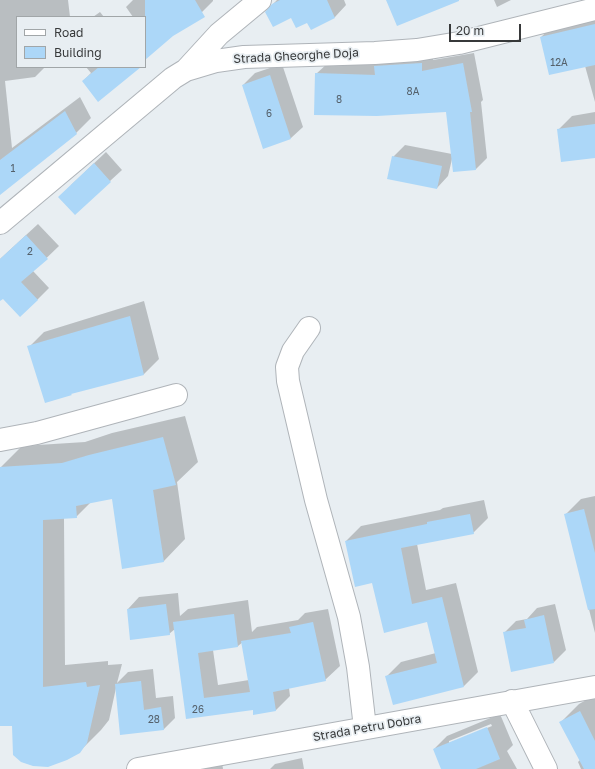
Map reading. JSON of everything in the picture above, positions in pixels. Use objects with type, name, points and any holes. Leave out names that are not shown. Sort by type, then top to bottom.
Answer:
[{"type":"street","points":[[186,70],[220,34],[260,0]]},
{"type":"street","name":"Strada Gheorghe Doja","points":[[0,222],[173,78],[186,70],[216,61],[244,57],[375,53],[417,50],[459,43],[595,9]]},
{"type":"street","points":[[309,328],[293,351],[287,367],[288,381],[316,500],[349,617],[358,667],[365,728]]},
{"type":"street","points":[[0,440],[37,433],[176,395]]},
{"type":"street","name":"Strada Petru Dobra","points":[[138,769],[595,687]]},
{"type":"street","points":[[512,701],[546,769]]},
{"type":"building","points":[[145,0],[195,0],[205,17],[173,36],[146,59]]},
{"type":"building","points":[[280,0],[327,0],[335,18],[311,30],[307,23],[296,28],[291,18],[273,27],[265,12],[272,4]]},
{"type":"building","points":[[386,0],[459,0],[459,1],[397,26]]},
{"type":"building","points":[[595,24],[595,65],[549,75],[540,37]]},
{"type":"building","points":[[422,63],[422,71],[463,63],[472,112],[470,112],[476,170],[453,172],[446,112],[377,116],[314,115],[315,73],[375,75],[374,66]]},
{"type":"building","points":[[98,68],[140,68],[98,102],[82,81]]},
{"type":"building","points":[[270,75],[291,139],[263,149],[242,85]]},
{"type":"building","points":[[65,111],[77,134],[0,195],[0,160]]},
{"type":"building","points":[[595,124],[595,158],[561,162],[557,129]]},
{"type":"building","points":[[392,156],[442,166],[437,189],[387,179]]},
{"type":"building","points":[[94,163],[111,182],[75,215],[58,197]]},
{"type":"building","points":[[26,235],[48,259],[21,282],[38,300],[20,317],[3,299],[0,301],[0,259]]},
{"type":"building","points":[[130,316],[144,375],[71,394],[72,395],[45,403],[27,346]]},
{"type":"building","points":[[163,437],[176,485],[153,490],[164,562],[122,569],[112,499],[76,506],[77,518],[43,520],[43,687],[86,682],[87,687],[100,685],[87,743],[80,753],[67,760],[48,767],[33,766],[21,762],[13,755],[12,726],[0,726],[0,467],[62,463]]},
{"type":"building","points":[[584,509],[595,553],[595,609],[588,610],[564,514]]},
{"type":"building","points":[[470,514],[474,534],[401,548],[412,604],[442,597],[464,687],[393,705],[385,676],[437,663],[427,622],[384,633],[372,583],[355,587],[345,541],[427,524],[427,522]]},
{"type":"building","points":[[166,604],[170,635],[130,640],[127,609]]},
{"type":"building","points":[[234,614],[238,647],[198,653],[204,698],[250,692],[241,641],[291,633],[289,627],[313,622],[326,681],[273,692],[276,711],[253,715],[253,710],[186,719],[173,622]]},
{"type":"building","points":[[544,615],[554,663],[511,672],[503,632],[526,628],[524,620]]},
{"type":"building","points":[[141,681],[144,710],[161,707],[164,730],[120,735],[115,684]]},
{"type":"building","points":[[580,711],[595,741],[595,769],[584,769],[559,722]]},
{"type":"building","points":[[487,727],[500,759],[476,769],[441,769],[433,749]]}]
